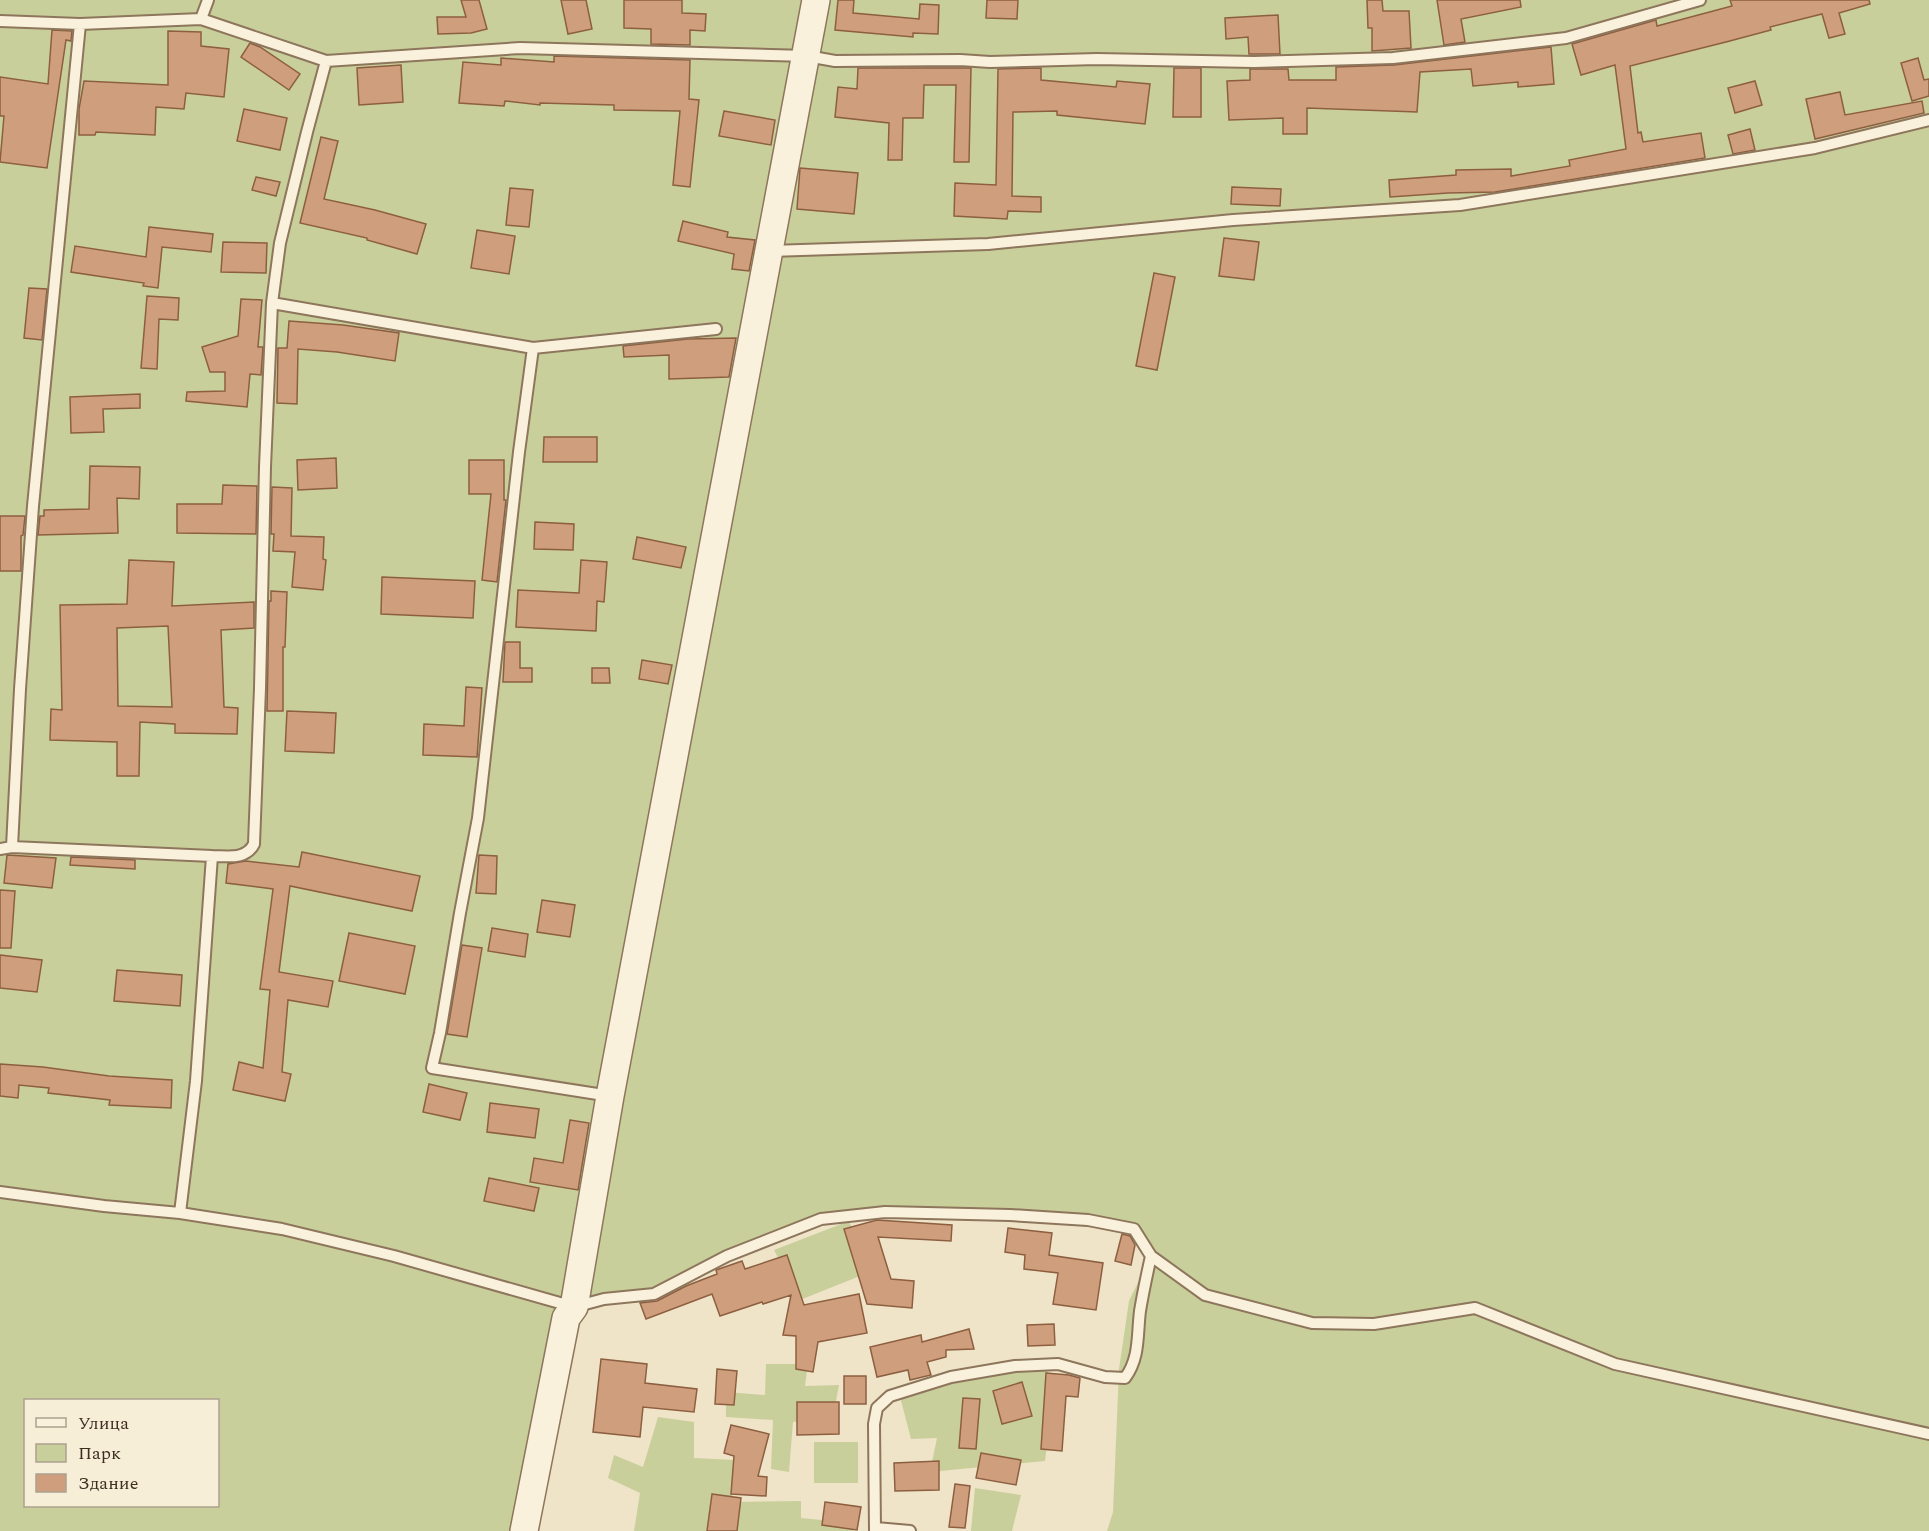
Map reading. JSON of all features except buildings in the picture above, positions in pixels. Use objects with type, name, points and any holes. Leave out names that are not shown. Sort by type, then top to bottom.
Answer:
[{"type":"street","points":[[524,1531],[566,1318],[574,1308],[610,1095],[816,0]]},
{"type":"lane","points":[[201,19],[208,0]]},
{"type":"lane","points":[[0,21],[80,24],[201,19],[326,61],[520,48],[807,56],[835,61],[960,60],[990,62],[1097,59],[1254,62],[1393,58],[1566,38],[1700,0]]},
{"type":"lane","points":[[12,847],[33,506],[80,24]]},
{"type":"lane","points":[[0,849],[12,847],[212,856],[245,854],[254,844],[260,688],[264,467],[272,303],[280,243],[326,61]]},
{"type":"lane","points":[[770,251],[988,244],[1233,220],[1460,205],[1815,148],[1929,120]]},
{"type":"lane","points":[[272,303],[533,348],[716,329]]},
{"type":"lane","points":[[533,348],[519,452],[478,818],[432,1068],[610,1095]]},
{"type":"lane","points":[[180,1213],[196,1081],[212,856]]},
{"type":"lane","points":[[0,1192],[104,1206],[180,1213],[282,1229],[405,1259],[574,1308],[604,1299],[654,1294],[727,1256],[821,1219],[885,1212],[1010,1215],[1088,1220],[1134,1229],[1151,1256],[1205,1295],[1312,1323],[1374,1324],[1475,1308],[1615,1364],[1929,1434]]},
{"type":"lane","points":[[910,1531],[875,1529],[874,1424],[877,1408],[890,1395],[913,1388],[951,1377],[1015,1366],[1058,1364],[1105,1377],[1125,1378],[1132,1368],[1137,1350],[1140,1312],[1151,1256]]},
{"type":"green space","points":[[0,0],[1929,0],[1929,1531],[1107,1531],[1113,1512],[1119,1369],[1129,1301],[1151,1256],[1134,1229],[1088,1220],[885,1212],[821,1219],[654,1294],[568,1303],[522,1531],[0,1531]]},
{"type":"green space","points":[[849,1221],[870,1272],[800,1300],[774,1250]]},
{"type":"green space","points":[[1037,1361],[1055,1379],[1045,1461],[930,1472],[937,1438],[911,1439],[898,1389]]},
{"type":"green space","points":[[766,1364],[808,1364],[805,1386],[839,1385],[833,1417],[793,1422],[789,1472],[771,1469],[773,1420],[726,1417],[726,1389],[727,1392],[765,1395]]},
{"type":"green space","points":[[658,1417],[694,1422],[694,1458],[735,1460],[732,1502],[801,1501],[801,1518],[854,1523],[853,1531],[634,1531],[640,1493],[608,1478],[614,1455],[643,1467]]},
{"type":"green space","points":[[814,1442],[858,1442],[858,1483],[814,1483]]},
{"type":"green space","points":[[975,1488],[1021,1495],[1012,1531],[971,1531]]}]
